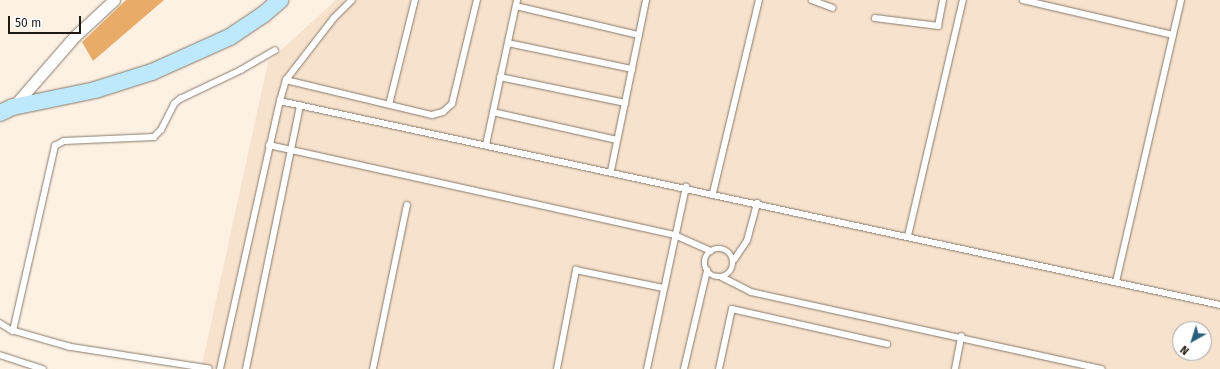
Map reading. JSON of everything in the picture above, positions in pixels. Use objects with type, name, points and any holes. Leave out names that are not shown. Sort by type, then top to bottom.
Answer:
[{"type":"main road","points":[[6,110],[95,90],[152,72],[230,37],[263,15],[280,0]]},
{"type":"street","points":[[6,110],[75,36],[114,0]]},
{"type":"lane","points":[[220,369],[269,145],[286,80],[334,18],[352,0]]},
{"type":"lane","points":[[389,105],[416,0]]},
{"type":"lane","points":[[286,80],[432,115],[444,112],[452,104],[477,0]]},
{"type":"lane","points":[[611,171],[646,0]]},
{"type":"lane","points":[[714,193],[759,0]]},
{"type":"lane","points":[[812,0],[833,8]]},
{"type":"lane","points":[[875,18],[938,26],[943,0]]},
{"type":"lane","points":[[908,236],[963,0]]},
{"type":"lane","points":[[1023,0],[1173,34]]},
{"type":"lane","points":[[1116,282],[1181,0]]},
{"type":"lane","points":[[486,145],[516,3],[639,35]]},
{"type":"lane","points":[[508,43],[632,69]]},
{"type":"lane","points":[[13,331],[55,146],[64,141],[154,137],[161,130],[174,104],[180,99],[241,70],[275,50]]},
{"type":"lane","points":[[500,77],[625,103]]},
{"type":"lane","points":[[280,101],[714,193],[1220,305]]},
{"type":"lane","points":[[246,369],[300,105]]},
{"type":"lane","points":[[493,112],[617,140]]},
{"type":"lane","points":[[269,145],[675,235],[711,251],[722,249],[731,255],[734,260]]},
{"type":"lane","points":[[647,369],[686,187]]},
{"type":"lane","points":[[722,277],[731,271],[734,260],[747,241],[757,203]]},
{"type":"lane","points":[[372,369],[408,206]]},
{"type":"lane","points":[[684,369],[707,271],[705,260],[711,251]]},
{"type":"lane","points":[[557,369],[576,270],[664,288]]},
{"type":"lane","points":[[707,271],[716,277],[722,277],[751,292],[1102,369]]},
{"type":"lane","points":[[719,369],[732,309],[887,344]]},
{"type":"lane","points":[[0,323],[13,331],[69,347],[209,369]]},
{"type":"lane","points":[[954,369],[961,337]]},
{"type":"lane","points":[[0,355],[43,369]]},
{"type":"shaded area","points":[[126,0],[164,0],[93,61],[82,42]]},
{"type":"shaded area","points":[[336,0],[1220,0],[1220,369],[201,369],[268,62]]}]
